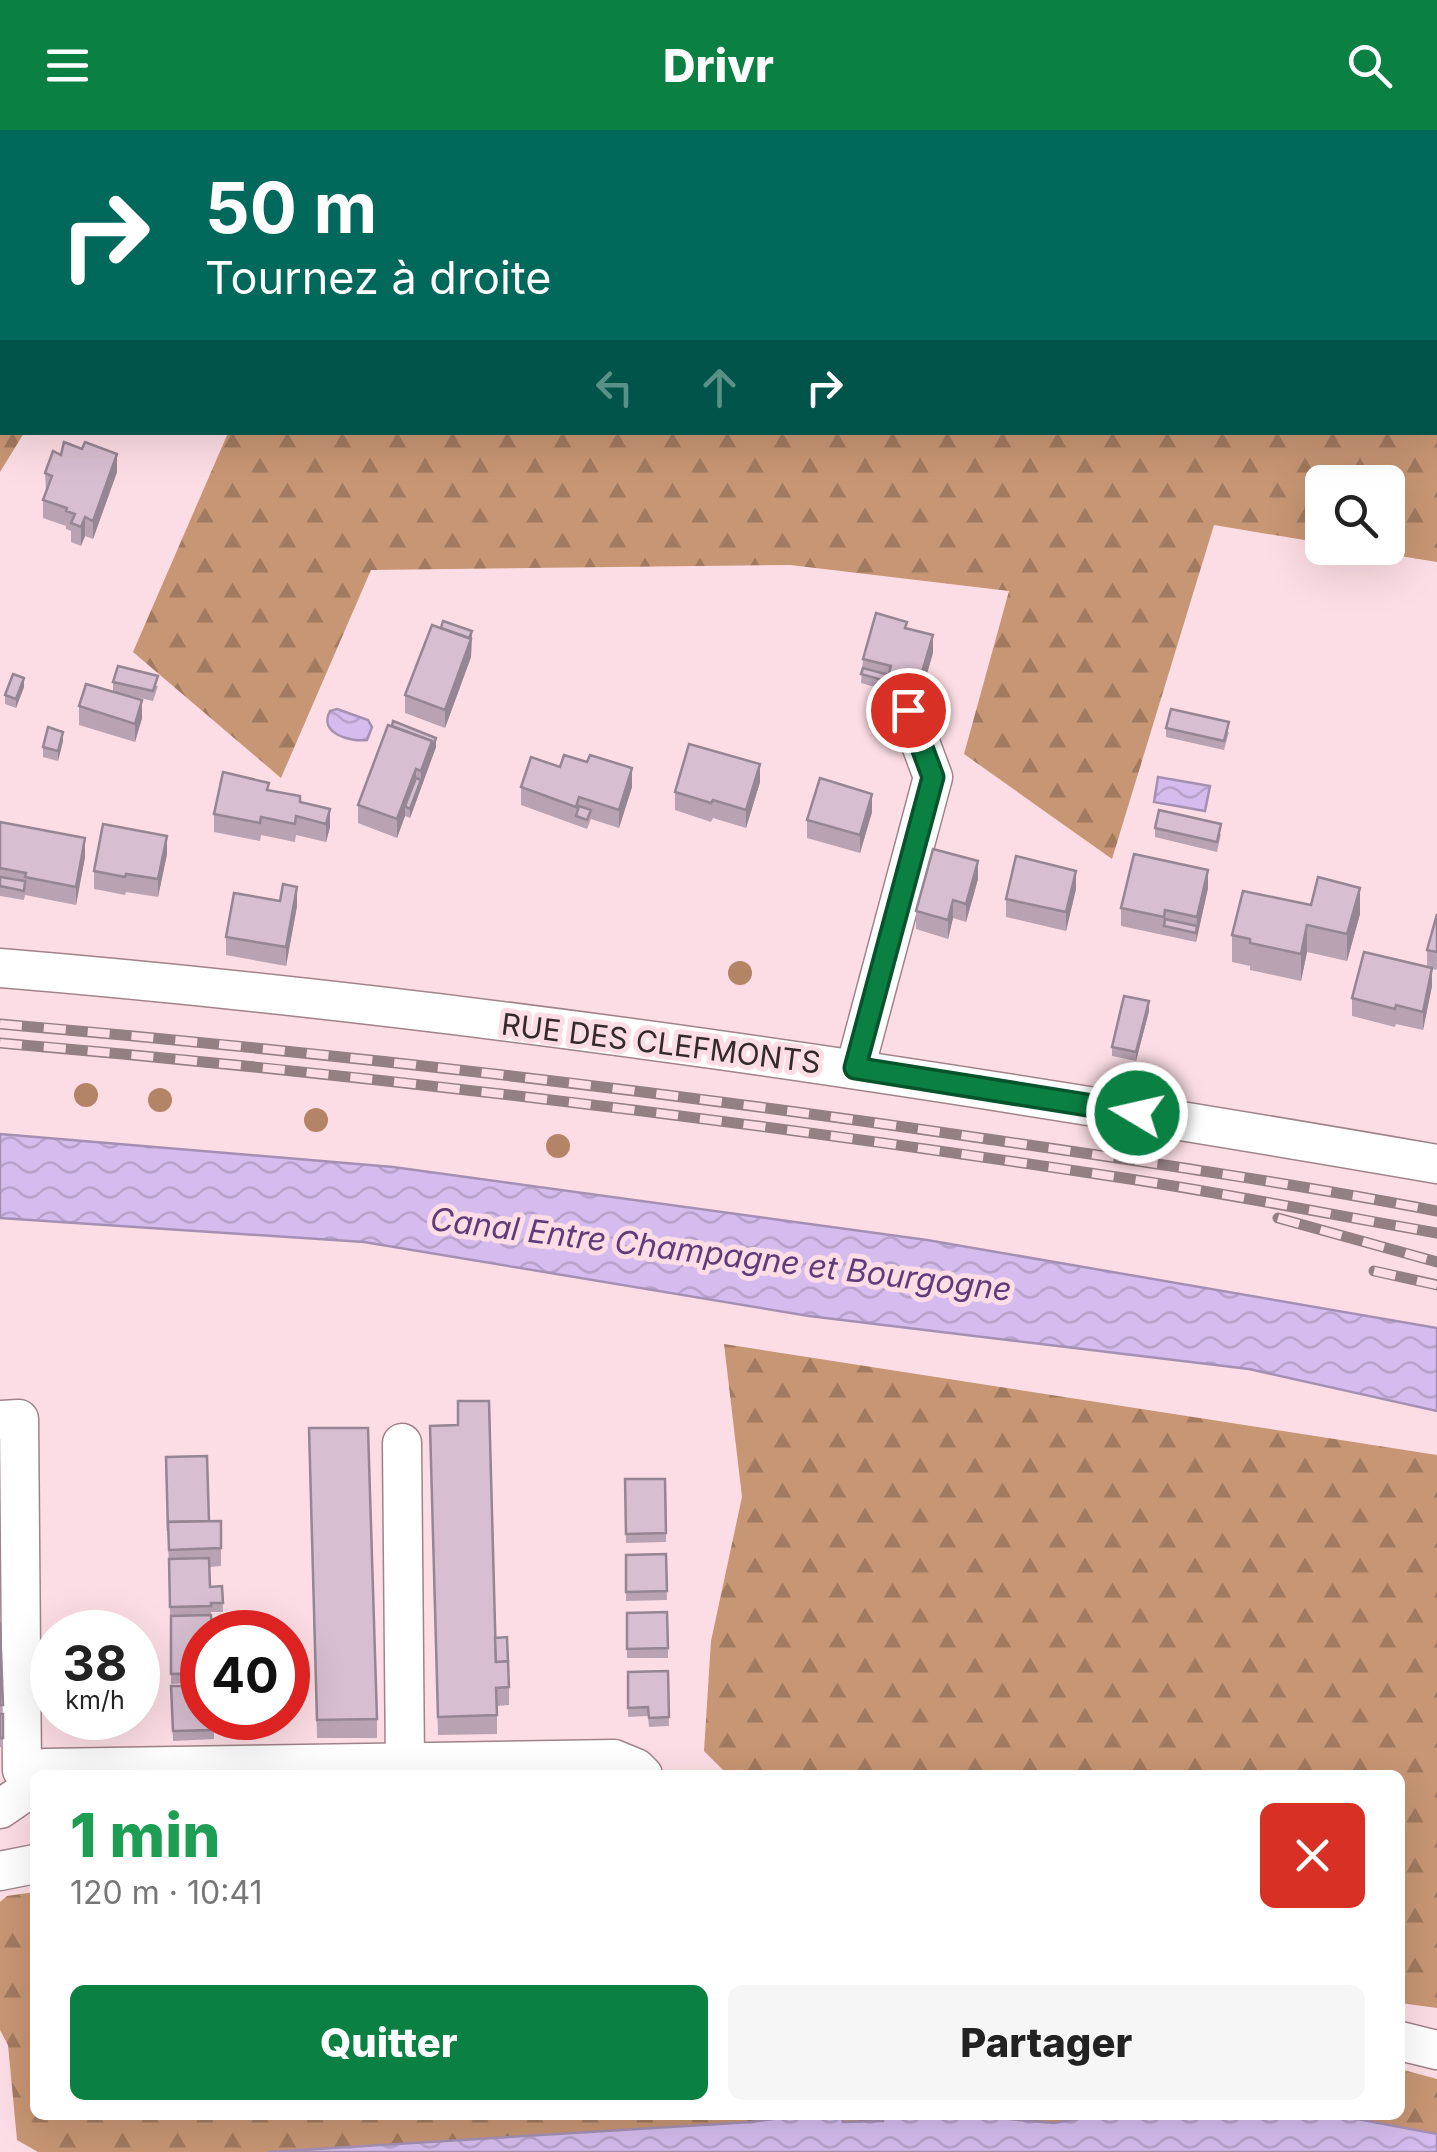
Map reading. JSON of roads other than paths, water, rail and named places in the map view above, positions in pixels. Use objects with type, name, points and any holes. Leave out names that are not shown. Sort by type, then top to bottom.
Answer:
[{"type":"street","points":[[855,1068],[933,777],[908,710]]},
{"type":"street","name":"RUE DES CLEFMONTS","points":[[0,968],[402,1009],[855,1068],[1437,1164]]},
{"type":"street","points":[[0,1420],[19,1419],[29,1789],[0,1809]]},
{"type":"street","points":[[402,1443],[405,1763]]},
{"type":"street","points":[[141,1770],[614,1759],[638,1770]]},
{"type":"street","points":[[0,1871],[30,1865]]},
{"type":"street","points":[[1405,2042],[1437,2050]]},
{"type":"water","points":[[337,709],[368,720],[372,727],[367,740],[344,738],[332,730],[327,719],[330,711]]},
{"type":"water","points":[[1158,777],[1210,786],[1205,811],[1154,802]]},
{"type":"water","name":"Canal Entre Champagne et Bourgogne","points":[[0,1134],[393,1167],[927,1240],[1437,1328],[1437,1411],[1249,1369],[809,1316],[364,1242],[0,1218]]},
{"type":"water","points":[[1363,2120],[1437,2134],[1437,2152],[268,2152],[751,2122]]},
{"type":"railway","points":[[0,1024],[605,1087],[1202,1171],[1437,1211]]},
{"type":"railway","points":[[0,1043],[417,1084],[694,1118],[1151,1182],[1437,1233]]},
{"type":"railway","points":[[1278,1218],[1437,1262]]},
{"type":"railway","points":[[1374,1271],[1437,1285]]}]
